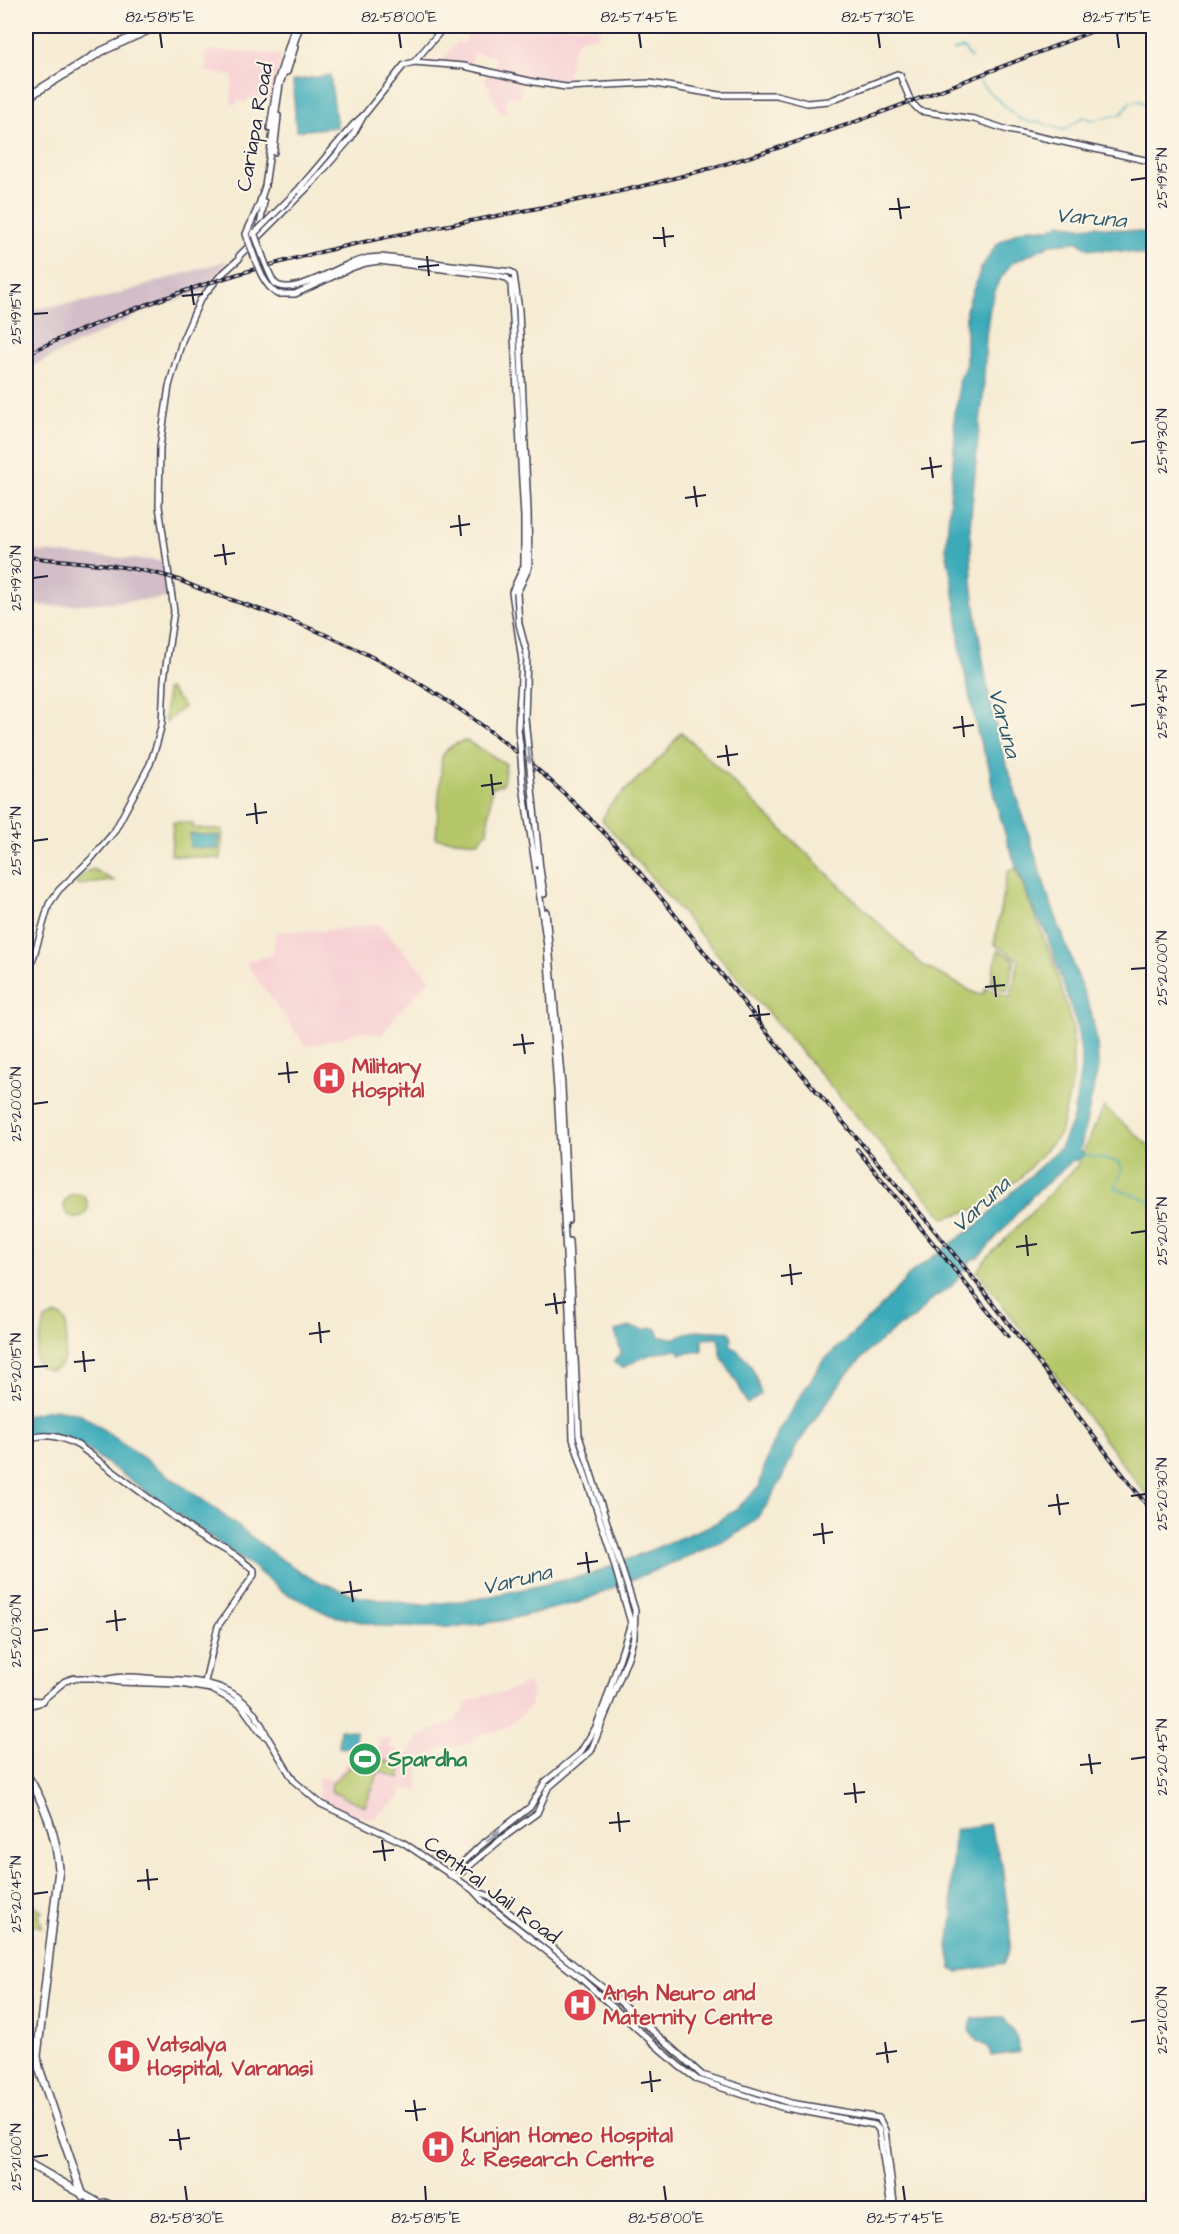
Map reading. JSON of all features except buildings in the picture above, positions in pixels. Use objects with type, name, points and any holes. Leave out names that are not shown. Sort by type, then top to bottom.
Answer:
[{"type":"main road","points":[[27,97],[32,91],[79,59],[106,44],[149,26]]},
{"type":"main road","points":[[27,97],[34,95],[102,51],[157,26]]},
{"type":"main road","points":[[26,1774],[50,1821],[57,1848],[59,1869],[38,2062],[80,2193]]},
{"type":"main road","points":[[26,2162],[106,2208]]},
{"type":"main road","points":[[80,2193],[117,2208]]},
{"type":"street","name":"Cariapa Road","points":[[246,234],[266,170],[274,96],[281,65],[295,26]]},
{"type":"street","points":[[302,26],[283,72],[268,173],[259,208],[257,236],[272,279],[279,286],[286,288],[350,266],[379,261],[498,276],[510,281],[513,294],[524,517],[524,566],[515,593],[522,661],[518,729],[523,786],[549,946]]},
{"type":"street","points":[[257,236],[272,167],[283,84],[302,26]]},
{"type":"street","points":[[414,62],[445,26]]},
{"type":"street","points":[[257,236],[353,125],[364,116],[404,65],[414,62],[464,66],[566,87],[650,83],[719,94],[776,95],[807,103],[829,101],[897,74],[900,75],[911,102],[920,111],[974,119],[1008,130],[1154,162]]},
{"type":"street","points":[[26,983],[49,904],[59,890],[91,859],[114,832],[150,764],[162,723],[164,679],[174,611],[159,506],[160,447],[169,386],[191,316],[200,300],[220,276],[239,259],[238,256],[329,164],[358,129],[364,116]]},
{"type":"street","points":[[259,208],[246,234],[265,283],[277,294],[295,294],[350,266]]},
{"type":"street","points":[[452,1876],[537,1813],[548,1788],[591,1750],[634,1637],[632,1611],[612,1545],[573,1439],[569,1299],[549,946],[525,718],[526,654],[515,593]]},
{"type":"street","points":[[26,1440],[38,1436],[57,1436],[79,1446],[185,1526],[237,1557],[254,1570],[254,1575],[218,1626],[204,1684]]},
{"type":"street","name":"Central Jail Road","points":[[42,1701],[70,1679],[108,1680],[125,1677],[204,1684],[226,1689],[245,1702],[294,1781],[325,1806],[404,1844],[473,1890],[483,1901],[578,1976],[679,2066],[698,2080],[781,2107],[875,2125],[879,2130],[892,2208]]},
{"type":"street","points":[[26,1700],[42,1701]]},
{"type":"street","points":[[26,1706],[42,1701]]},
{"type":"shaded area","points":[[466,26],[600,26],[599,36],[580,38],[572,52],[566,85],[523,78],[520,99],[516,99],[516,96],[506,97],[506,112],[500,113],[484,78],[494,70],[495,57],[474,53],[470,65],[442,61],[458,40],[463,44],[467,39],[463,33]]},
{"type":"shaded area","points":[[216,50],[282,55],[270,100],[249,98],[247,102],[237,101],[237,104],[231,104],[233,76],[206,72],[206,52]]},
{"type":"shaded area","points":[[225,261],[207,290],[141,313],[26,369],[26,310],[101,299]]},
{"type":"shaded area","points":[[26,551],[162,561],[171,598],[54,606],[26,605]]},
{"type":"shaded area","points":[[378,924],[431,979],[400,1011],[382,1035],[363,1031],[306,1047],[245,962],[272,955],[276,932],[333,930]]},
{"type":"shaded area","points":[[528,1683],[533,1692],[529,1708],[517,1719],[504,1729],[480,1735],[466,1745],[444,1747],[420,1759],[418,1790],[402,1789],[398,1799],[374,1818],[356,1816],[321,1801],[322,1799],[317,1795],[321,1790],[318,1786],[319,1778],[331,1780],[349,1760],[348,1748],[339,1747],[340,1729],[356,1731],[357,1751],[376,1752],[379,1738],[390,1740],[389,1747],[398,1749],[397,1755],[406,1757],[417,1737],[457,1720],[457,1716],[463,1712],[469,1701],[485,1695],[504,1693]]},
{"type":"shaded area","points":[[1137,2192],[1153,2193],[1153,2208],[1136,2208]]},
{"type":"green space","points":[[169,689],[184,707],[166,722],[166,690]]},
{"type":"green space","points":[[681,732],[922,965],[977,994],[984,994],[985,988],[1010,997],[1019,960],[994,944],[1007,873],[1015,867],[1053,960],[1073,1029],[1073,1079],[1060,1134],[1020,1178],[983,1207],[944,1218],[602,820],[610,805],[665,753]]},
{"type":"green space","points":[[467,741],[506,764],[503,784],[492,787],[487,832],[478,842],[436,838],[442,757],[452,746]]},
{"type":"green space","points":[[173,822],[193,823],[193,828],[223,830],[221,859],[171,855]]},
{"type":"green space","points":[[93,869],[114,881],[76,885],[75,882],[87,871]]},
{"type":"green space","points":[[998,950],[1015,960],[1007,991],[990,986]]},
{"type":"green space","points":[[1104,1107],[1153,1149],[1153,1504],[977,1271],[1076,1167]]},
{"type":"green space","points":[[76,1194],[84,1198],[88,1206],[84,1214],[76,1218],[68,1214],[64,1206],[68,1198]]},
{"type":"green space","points":[[56,1315],[62,1317],[66,1322],[66,1352],[61,1365],[48,1370],[39,1366],[35,1357],[45,1320]]},
{"type":"green space","name":"Spardha","points":[[357,1751],[376,1752],[374,1765],[355,1763]]},
{"type":"green space","points":[[383,1759],[401,1767],[400,1778],[379,1771],[372,1790],[369,1790],[370,1794],[365,1806],[332,1792],[331,1784],[352,1765],[378,1769]]},
{"type":"green space","points":[[26,1901],[43,1912],[39,1914],[42,1927],[27,1922]]},
{"type":"water","points":[[330,75],[337,127],[296,131],[293,81]]},
{"type":"water","points":[[1061,223],[1078,227],[1096,226],[1153,234],[1153,257],[1124,251],[1090,249],[1079,242],[1051,244],[1012,263],[998,282],[990,307],[986,335],[983,399],[970,526],[972,583],[977,622],[987,686],[999,739],[1047,893],[1091,1012],[1097,1042],[1098,1068],[1080,1151],[1085,1155],[1071,1162],[1031,1197],[979,1257],[971,1260],[952,1286],[931,1300],[913,1319],[898,1327],[874,1346],[846,1375],[797,1445],[781,1480],[755,1520],[721,1542],[580,1602],[506,1620],[459,1627],[386,1627],[330,1615],[282,1591],[253,1567],[82,1446],[51,1434],[26,1439],[26,1415],[54,1409],[81,1414],[210,1505],[279,1558],[312,1579],[360,1597],[422,1605],[478,1599],[592,1574],[714,1524],[736,1509],[759,1487],[768,1454],[779,1430],[822,1362],[873,1315],[913,1271],[976,1226],[1060,1148],[1073,1119],[1082,1062],[1077,1026],[1047,935],[1035,913],[1009,847],[993,792],[989,766],[978,735],[960,651],[957,611],[946,548],[955,438],[954,412],[958,399],[958,384],[966,363],[966,310],[981,268],[997,244],[1029,228],[1050,229]]},
{"type":"water","points":[[190,834],[219,836],[218,849],[190,847]]},
{"type":"water","points":[[631,1327],[646,1330],[651,1327],[657,1329],[660,1337],[676,1338],[695,1331],[730,1332],[732,1338],[730,1345],[743,1355],[751,1366],[761,1394],[747,1404],[722,1358],[718,1338],[702,1339],[702,1351],[680,1354],[679,1350],[657,1353],[623,1368],[613,1362],[621,1353],[615,1331]]},
{"type":"water","points":[[340,1729],[356,1731],[354,1749],[339,1747]]},
{"type":"water","points":[[989,1824],[1002,1865],[1010,1949],[1004,1963],[958,1972],[952,1969],[948,1947],[953,1916],[951,1881],[954,1832],[956,1829]]},
{"type":"water","points":[[1003,2017],[1016,2036],[1020,2052],[991,2056],[989,2047],[979,2042],[969,2030],[973,2018]]},
{"type":"waterway","points":[[954,51],[963,48],[971,58]]},
{"type":"waterway","points":[[979,79],[982,85],[1018,118],[1064,130],[1083,117],[1093,120],[1122,114],[1130,102],[1140,101],[1154,107]]},
{"type":"waterway","points":[[1079,1159],[1085,1155],[1120,1162],[1122,1172],[1115,1188],[1154,1205]]},
{"type":"railway","points":[[26,354],[158,300],[259,268],[383,238],[610,194],[770,151],[883,112],[1106,26]]},
{"type":"railway","points":[[26,557],[98,564],[153,573],[300,624],[386,664],[427,688],[504,742],[540,772],[608,837],[655,890],[765,1030],[958,1259],[1154,1514]]},
{"type":"railway","points":[[857,1149],[1008,1336]]},
{"type":"place","name":"Military Hospital","points":[[329,1078]]},
{"type":"place","name":"Spardha","points":[[365,1759]]},
{"type":"place","name":"Ansh Neuro and Maternity Centre","points":[[580,2005]]},
{"type":"place","name":"Vatsalya Hospital, Varanasi","points":[[124,2056]]},
{"type":"place","name":"Kunjan Homeo Hospital & Research Centre","points":[[438,2147]]},
{"type":"water label","name":"Varuna","points":[[1091,218]]},
{"type":"water label","name":"Varuna","points":[[1004,723]]},
{"type":"water label","name":"Varuna","points":[[981,1205]]},
{"type":"water label","name":"Varuna","points":[[517,1580]]}]
